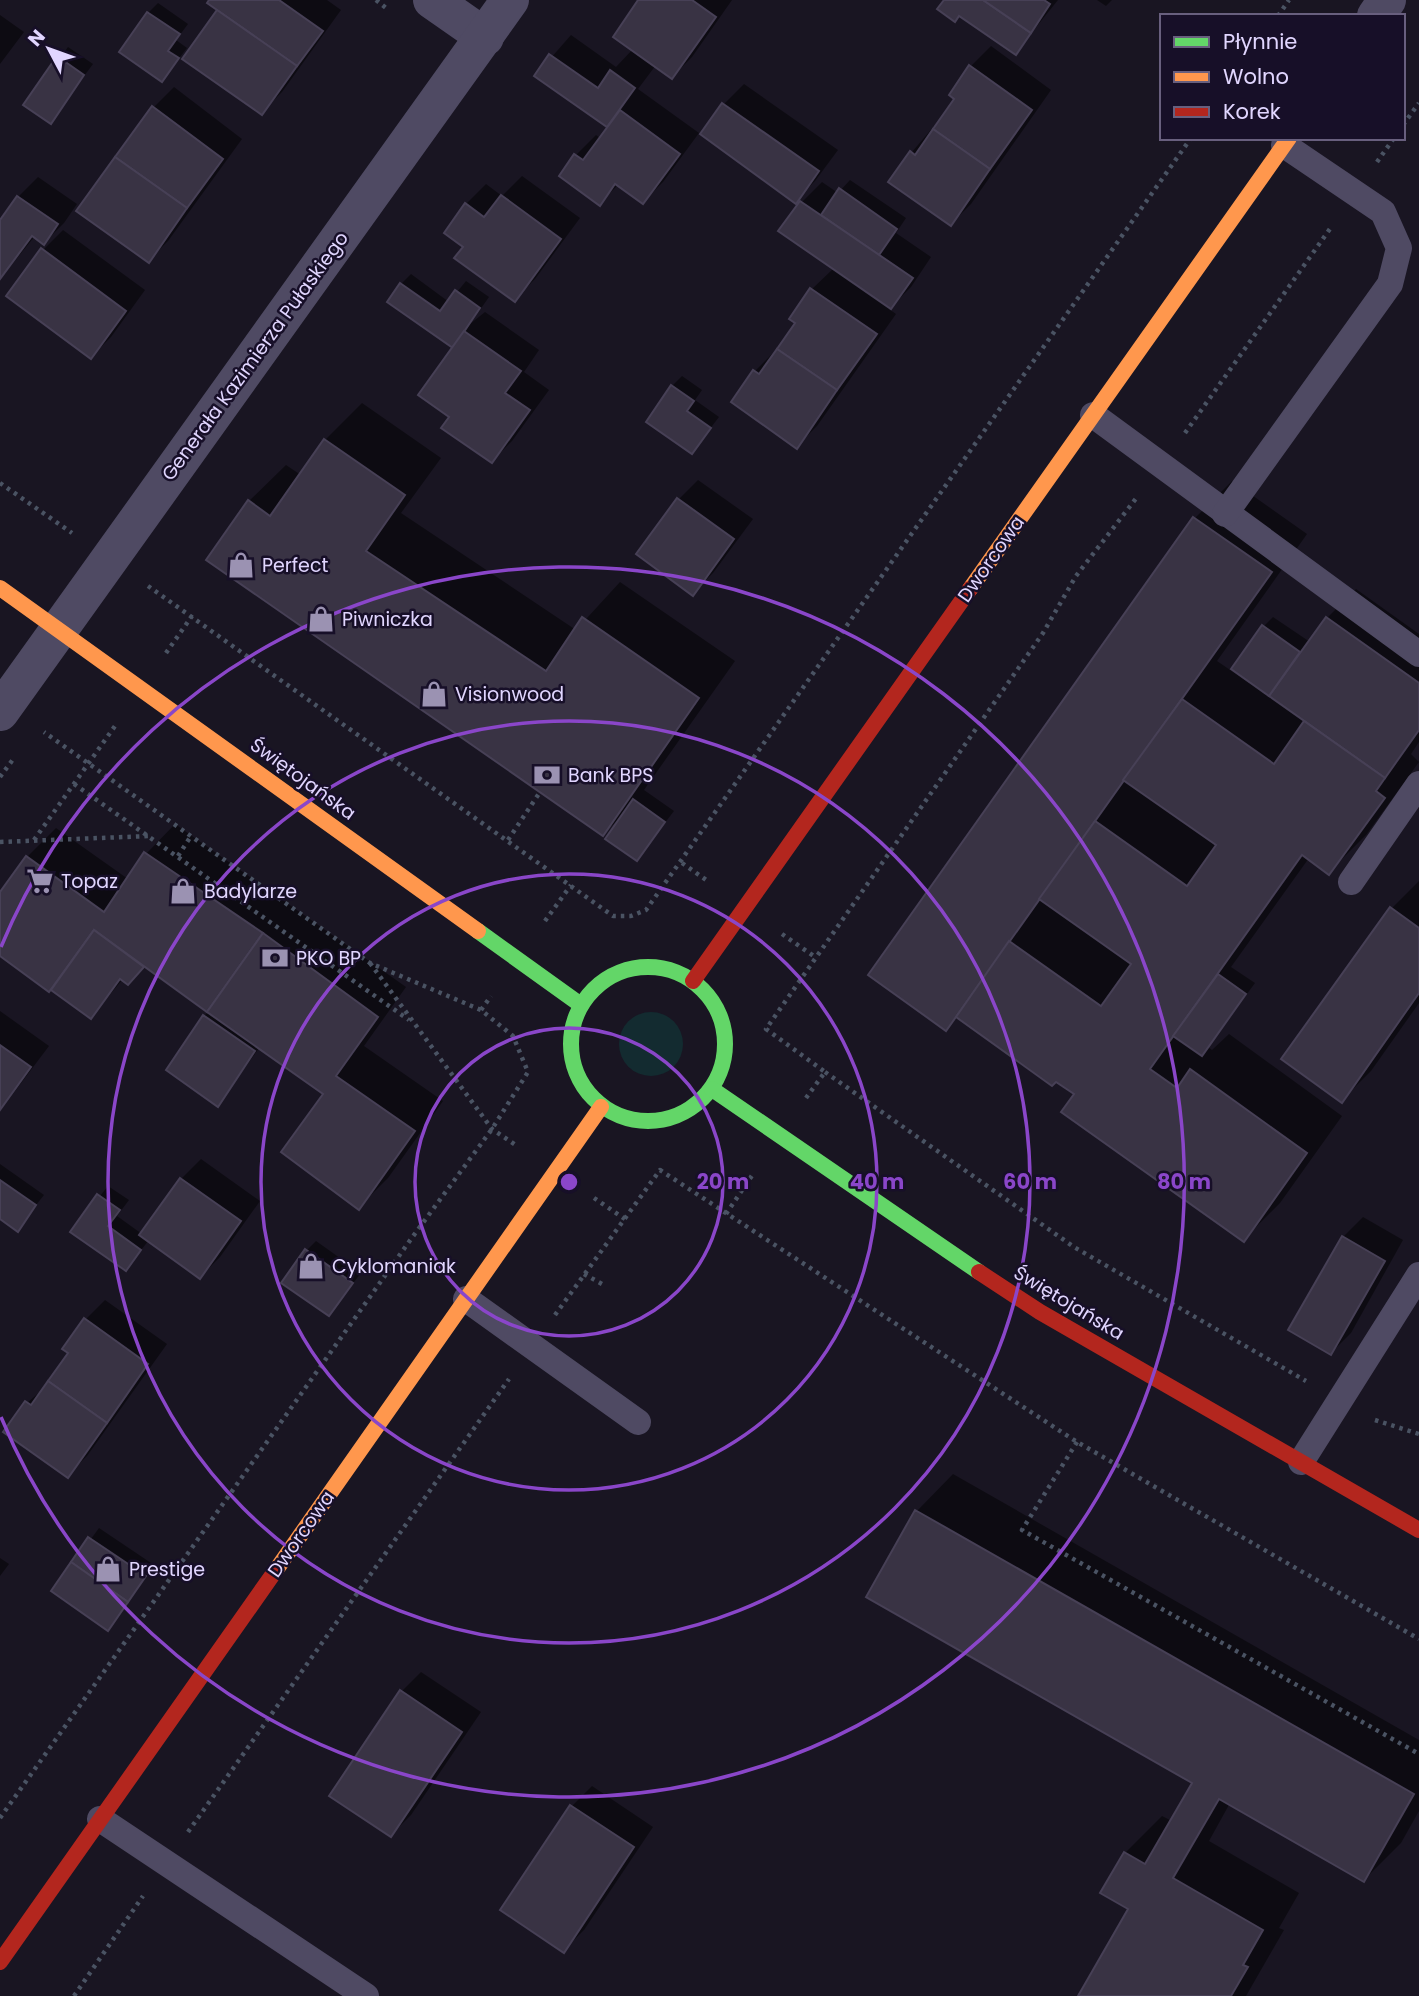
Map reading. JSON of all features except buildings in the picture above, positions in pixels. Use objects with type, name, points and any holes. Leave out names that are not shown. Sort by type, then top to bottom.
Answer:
[{"type":"street","points":[[432,0],[485,37]]},
{"type":"street","name":"Generała Kazimierza Pułaskiego","points":[[0,712],[510,0]]},
{"type":"street","name":"Dworcowa","points":[[693,981],[1286,142]]},
{"type":"street","name":"Świętojańska","points":[[0,588],[581,1005]]},
{"type":"street","points":[[644,966],[670,969],[693,981],[722,1019],[726,1043],[722,1067],[712,1089],[694,1107],[672,1118],[647,1122],[623,1118],[601,1107],[585,1090],[574,1070],[570,1048],[572,1026],[581,1005],[597,985],[620,972],[644,966]]},
{"type":"street","name":"Świętojańska","points":[[712,1089],[927,1238],[1040,1312],[1419,1530]]},
{"type":"street","name":"Dworcowa","points":[[0,1962],[601,1107]]},
{"type":"lane","points":[[1225,514],[1390,284],[1399,248],[1382,212],[1286,142]]},
{"type":"lane","points":[[1093,415],[1160,467],[1419,654]]},
{"type":"lane","points":[[1351,882],[1419,784]]},
{"type":"lane","points":[[1301,1462],[1419,1275]]},
{"type":"lane","points":[[466,1299],[638,1422]]},
{"type":"lane","points":[[100,1819],[366,1996]]},
{"type":"path","points":[[1405,122],[1419,103]]},
{"type":"path","points":[[0,483],[613,916],[631,916],[646,910],[1190,140]]},
{"type":"path","points":[[1370,172],[1393,140]]},
{"type":"path","points":[[815,957],[1043,633],[1076,576],[1160,467],[1338,218]]},
{"type":"path","points":[[0,1818],[403,1250],[492,1129],[527,1072],[513,1036],[481,1010],[369,962],[36,727]]},
{"type":"path","points":[[34,840],[88,763]]},
{"type":"path","points":[[74,784],[409,1020]]},
{"type":"path","points":[[508,840],[540,792]]},
{"type":"path","points":[[0,842],[150,836]]},
{"type":"path","points":[[178,856],[191,836]]},
{"type":"path","points":[[369,962],[409,1020],[492,1129]]},
{"type":"path","points":[[825,1072],[1074,1247],[1385,1425],[1419,1434]]},
{"type":"path","points":[[74,1996],[660,1170],[1077,1442],[1419,1639]]},
{"type":"path","points":[[584,1274],[602,1284]]},
{"type":"path","points":[[1077,1442],[1022,1530],[1419,1754]]},
{"type":"green space","points":[[651,1012],[669,1018],[677,1026],[683,1044],[677,1062],[669,1070],[651,1076],[633,1070],[625,1062],[619,1044],[625,1026],[633,1018]]},
{"type":"traffic: fast","points":[[478,931],[581,1005]]},
{"type":"traffic: fast","points":[[648,967],[678,973],[703,989],[719,1014],[725,1044],[719,1074],[703,1099],[678,1115],[648,1121],[618,1115],[593,1099],[577,1074],[571,1044],[577,1014],[593,989],[618,973],[648,967]]},
{"type":"traffic: fast","points":[[712,1089],[979,1272]]},
{"type":"traffic: slow","points":[[970,589],[1288,140]]},
{"type":"traffic: slow","points":[[0,588],[478,931]]},
{"type":"traffic: slow","points":[[276,1570],[601,1107]]},
{"type":"traffic: jam","points":[[693,981],[970,589]]},
{"type":"traffic: jam","points":[[979,1272],[1040,1312],[1419,1530]]},
{"type":"traffic: jam","points":[[0,1962],[276,1570]]},
{"type":"place","name":"Perfect","points":[[241,565]]},
{"type":"place","name":"Piwniczka","points":[[321,619]]},
{"type":"place","name":"Visionwood","points":[[434,694]]},
{"type":"place","name":"Bank BPS","points":[[547,775]]},
{"type":"place","name":"Topaz","points":[[40,881]]},
{"type":"place","name":"Badylarze","points":[[183,891]]},
{"type":"place","name":"PKO BP","points":[[275,958]]},
{"type":"place","name":"Cyklomaniak","points":[[311,1266]]},
{"type":"place","name":"Prestige","points":[[108,1569]]}]
